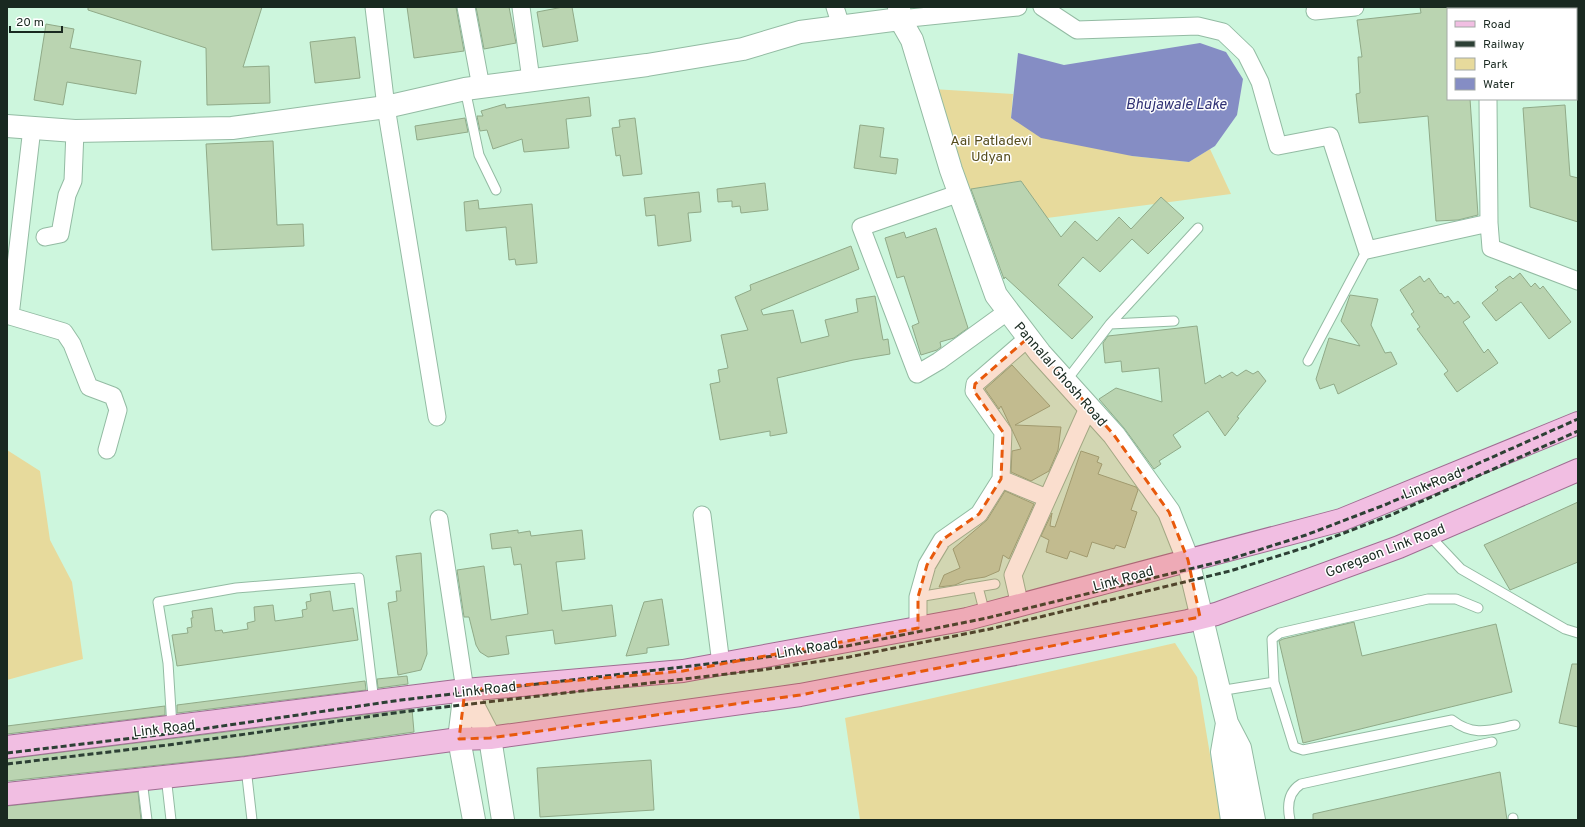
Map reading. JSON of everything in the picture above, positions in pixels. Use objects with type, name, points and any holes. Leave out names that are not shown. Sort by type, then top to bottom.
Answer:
[{"type":"main road","name":"Link Road","points":[[7,747],[465,690],[683,671],[918,628],[1020,606],[1342,520],[1578,423]]},
{"type":"main road","name":"Goregaon Link Road","points":[[1194,619],[1230,608],[1399,547],[1578,470]]},
{"type":"main road","points":[[7,794],[246,768],[459,739],[490,738],[800,695],[1194,619]]},
{"type":"street","points":[[374,7],[386,107],[437,417]]},
{"type":"street","points":[[466,7],[473,88]]},
{"type":"street","points":[[521,7],[532,80]]},
{"type":"street","points":[[7,126],[75,131],[232,128],[386,107],[473,88],[647,65],[743,49],[800,32],[838,17],[1018,7]]},
{"type":"street","points":[[1042,7],[1076,30],[1198,26],[1223,32],[1246,54],[1260,82],[1278,146],[1330,136],[1366,250],[1489,223]]},
{"type":"street","points":[[1315,11],[1355,7]]},
{"type":"street","name":"Pannalal Ghosh Road","points":[[900,13],[912,40],[951,170],[996,295],[1028,338],[1114,435],[1169,512],[1188,560],[1194,619],[1219,691],[1227,723]]},
{"type":"street","points":[[1488,100],[1489,223],[1491,248],[1578,281]]},
{"type":"street","points":[[32,128],[8,315],[64,332],[72,344],[89,387],[113,396],[118,410],[107,450]]},
{"type":"street","points":[[53,240],[73,181],[75,131]]},
{"type":"street","points":[[960,193],[861,227],[917,374],[945,357],[1008,311]]},
{"type":"street","points":[[918,628],[918,597],[927,565],[942,540],[979,514],[1001,479],[1003,432],[974,391],[975,384],[1028,338]]},
{"type":"street","points":[[1020,606],[1013,574],[1088,406]]},
{"type":"street","points":[[1001,479],[1047,498]]},
{"type":"street","points":[[702,515],[721,664]]},
{"type":"street","points":[[439,518],[465,690],[459,739],[474,820]]},
{"type":"street","points":[[465,690],[490,738],[503,820]]},
{"type":"street","points":[[1227,723],[1222,752],[1232,820]]},
{"type":"street","points":[[1227,723],[1240,748],[1254,820]]},
{"type":"lane","points":[[473,88],[479,155],[496,190]]},
{"type":"lane","points":[[1066,382],[1110,324],[1198,228]]},
{"type":"lane","points":[[1308,361],[1366,250]]},
{"type":"lane","points":[[1110,324],[1174,321]]},
{"type":"lane","points":[[1428,534],[1461,569],[1565,629],[1578,633]]},
{"type":"lane","points":[[172,727],[168,663],[158,602],[236,588],[359,578],[374,702]]},
{"type":"lane","points":[[918,597],[995,584]]},
{"type":"lane","points":[[978,587],[984,614]]},
{"type":"lane","points":[[1478,608],[1456,599],[1428,599],[1280,633],[1272,639],[1274,682],[1294,747],[1303,750],[1452,720],[1462,728],[1476,732],[1515,725]]},
{"type":"lane","points":[[1219,691],[1274,682]]},
{"type":"lane","points":[[1289,820],[1289,800],[1293,789],[1301,784],[1492,742]]},
{"type":"lane","points":[[246,768],[252,820]]},
{"type":"lane","points":[[166,776],[171,820]]},
{"type":"lane","points":[[142,779],[147,820]]},
{"type":"highlighted area","points":[[1028,338],[1114,435],[1169,512],[1188,560],[1200,617],[800,695],[490,738],[459,739],[465,690],[683,671],[918,628],[918,597],[927,565],[942,540],[979,514],[1001,479],[1003,432],[974,391],[975,384]]},
{"type":"green space","name":"Aai Patladevi Udyan","points":[[933,89],[1013,94],[1011,118],[1132,156],[1189,162],[1210,149],[1231,194],[1047,218],[1021,181],[966,190]]},
{"type":"green space","points":[[7,450],[40,471],[50,540],[72,582],[83,659],[7,680]]},
{"type":"green space","points":[[1175,643],[1197,677],[1221,820],[860,820],[845,718]]},
{"type":"water","name":"Bhujawale Lake","points":[[1200,43],[1226,52],[1243,79],[1237,115],[1215,146],[1189,162],[1132,156],[1041,138],[1011,118],[1018,53],[1064,65]]},
{"type":"building","points":[[88,7],[262,7],[243,67],[269,66],[270,103],[207,105],[206,48],[88,10]]},
{"type":"building","points":[[407,7],[456,7],[464,51],[414,58]]},
{"type":"building","points":[[476,7],[509,7],[516,43],[484,49]]},
{"type":"building","points":[[563,7],[572,7],[578,41],[543,47],[537,12]]},
{"type":"building","points":[[1420,7],[1448,7],[1447,100],[1470,100],[1478,215],[1458,220],[1436,221],[1428,116],[1359,123],[1356,94],[1360,93],[1358,57],[1362,57],[1357,20],[1421,13]]},
{"type":"building","points":[[46,24],[74,29],[70,48],[141,61],[136,94],[67,82],[63,105],[34,100]]},
{"type":"building","points":[[355,37],[360,78],[315,83],[310,42]]},
{"type":"building","points":[[589,97],[591,116],[566,119],[569,148],[524,152],[522,139],[493,149],[487,130],[480,131],[477,116],[483,116],[481,111],[505,104],[506,108]]},
{"type":"building","points":[[1565,105],[1570,176],[1578,178],[1578,222],[1530,207],[1523,108]]},
{"type":"building","points":[[465,118],[468,132],[417,140],[415,126]]},
{"type":"building","points":[[635,118],[642,174],[623,176],[620,155],[616,156],[612,128],[620,127],[619,120]]},
{"type":"building","points":[[860,125],[884,128],[880,157],[898,159],[896,174],[854,168]]},
{"type":"building","points":[[273,141],[277,225],[303,224],[304,246],[212,250],[206,144]]},
{"type":"building","points":[[1021,181],[1061,237],[1075,221],[1097,241],[1119,217],[1131,229],[1161,197],[1184,218],[1148,254],[1132,239],[1100,272],[1083,257],[1058,285],[1093,317],[1072,339],[1005,277],[1004,279],[971,189]]},
{"type":"building","points":[[765,183],[768,210],[741,213],[740,206],[732,207],[732,201],[718,202],[717,189]]},
{"type":"building","points":[[699,192],[701,212],[688,213],[691,241],[658,246],[655,215],[646,216],[644,198]]},
{"type":"building","points":[[478,200],[479,209],[532,204],[537,263],[516,265],[515,259],[509,260],[506,227],[466,231],[464,202]]},
{"type":"building","points":[[936,228],[968,328],[954,338],[940,342],[941,347],[937,350],[921,355],[912,326],[919,323],[904,276],[897,278],[885,238],[904,232],[906,238]]},
{"type":"building","points":[[851,246],[859,269],[761,310],[763,315],[793,310],[801,343],[829,336],[825,320],[858,312],[856,299],[875,296],[883,340],[888,339],[890,354],[853,360],[777,378],[787,433],[770,436],[770,431],[720,440],[710,384],[720,382],[718,370],[728,368],[721,335],[748,330],[735,297],[751,290],[750,285]]},
{"type":"building","points":[[1520,273],[1531,287],[1535,283],[1540,289],[1543,286],[1571,322],[1549,339],[1521,302],[1496,321],[1482,303],[1498,290],[1495,287],[1510,276],[1513,279]]},
{"type":"building","points":[[1420,276],[1424,282],[1429,278],[1440,294],[1441,293],[1445,298],[1448,296],[1454,304],[1458,301],[1470,317],[1463,322],[1484,353],[1488,349],[1498,363],[1457,392],[1444,374],[1448,371],[1417,329],[1420,327],[1411,314],[1414,312],[1400,290]]},
{"type":"building","points":[[1350,295],[1378,299],[1371,325],[1385,353],[1391,352],[1397,364],[1338,394],[1334,384],[1320,389],[1316,379],[1329,338],[1360,346],[1341,321]]},
{"type":"building","points":[[1197,326],[1205,384],[1220,375],[1222,378],[1232,372],[1237,376],[1246,370],[1253,374],[1258,371],[1266,381],[1237,417],[1239,418],[1225,436],[1208,411],[1173,435],[1181,447],[1159,461],[1161,464],[1154,469],[1124,428],[1099,399],[1116,388],[1162,402],[1159,368],[1122,372],[1121,361],[1105,363],[1103,343],[1108,336]]},
{"type":"building","points":[[1012,365],[1050,406],[1015,425],[1061,427],[1058,450],[1049,471],[1031,481],[1011,472],[1012,451],[1021,449],[1001,406],[999,409],[985,389]]},
{"type":"building","points":[[1081,451],[1099,457],[1097,462],[1102,464],[1098,474],[1136,487],[1138,490],[1131,510],[1137,512],[1125,548],[1116,545],[1114,549],[1092,542],[1087,557],[1070,551],[1067,559],[1046,552],[1049,540],[1041,536],[1052,513],[1050,526],[1055,527]]},
{"type":"building","points":[[1005,491],[1034,504],[1009,559],[1003,555],[999,571],[985,577],[966,580],[955,585],[939,587],[944,575],[960,568],[953,549],[987,520]]},
{"type":"building","points":[[1578,502],[1578,562],[1510,590],[1484,545]]},
{"type":"building","points":[[518,530],[518,533],[530,531],[531,536],[582,530],[585,559],[556,562],[562,611],[612,605],[616,636],[555,644],[553,630],[506,636],[509,654],[488,657],[480,652],[476,645],[469,617],[464,617],[457,570],[484,566],[491,620],[528,614],[521,564],[514,565],[511,547],[492,549],[490,534]]},
{"type":"building","points":[[421,553],[427,654],[421,670],[398,675],[388,603],[397,601],[396,591],[401,591],[396,556]]},
{"type":"building","points":[[330,591],[333,611],[353,608],[358,640],[177,666],[172,635],[188,633],[187,628],[192,627],[192,611],[212,608],[215,631],[222,630],[223,633],[248,629],[247,623],[255,621],[254,607],[273,605],[275,621],[303,617],[302,610],[307,609],[306,602],[311,601],[310,594]]},
{"type":"building","points":[[662,599],[669,645],[647,648],[647,653],[626,656],[644,602]]},
{"type":"building","points":[[1354,622],[1362,656],[1496,624],[1512,692],[1303,743],[1279,641]]},
{"type":"building","points":[[1572,664],[1578,664],[1578,727],[1559,723]]},
{"type":"building","points":[[407,676],[408,684],[378,688],[377,679]]},
{"type":"building","points":[[365,681],[366,690],[177,713],[177,705]]},
{"type":"building","points":[[165,706],[165,715],[7,734],[7,726]]},
{"type":"building","points":[[412,709],[414,732],[244,756],[7,781],[7,759]]},
{"type":"building","points":[[651,760],[654,810],[540,817],[537,768]]},
{"type":"building","points":[[1500,772],[1507,820],[1313,820],[1313,814]]},
{"type":"building","points":[[138,792],[141,820],[7,820],[7,806]]},
{"type":"railway","points":[[7,753],[167,734],[401,700],[759,658],[847,646],[987,618],[1227,560],[1306,535],[1387,504],[1578,419]]},
{"type":"railway","points":[[7,764],[168,745],[402,712],[761,670],[849,657],[990,629],[1230,571],[1310,546],[1391,515],[1578,431]]}]
